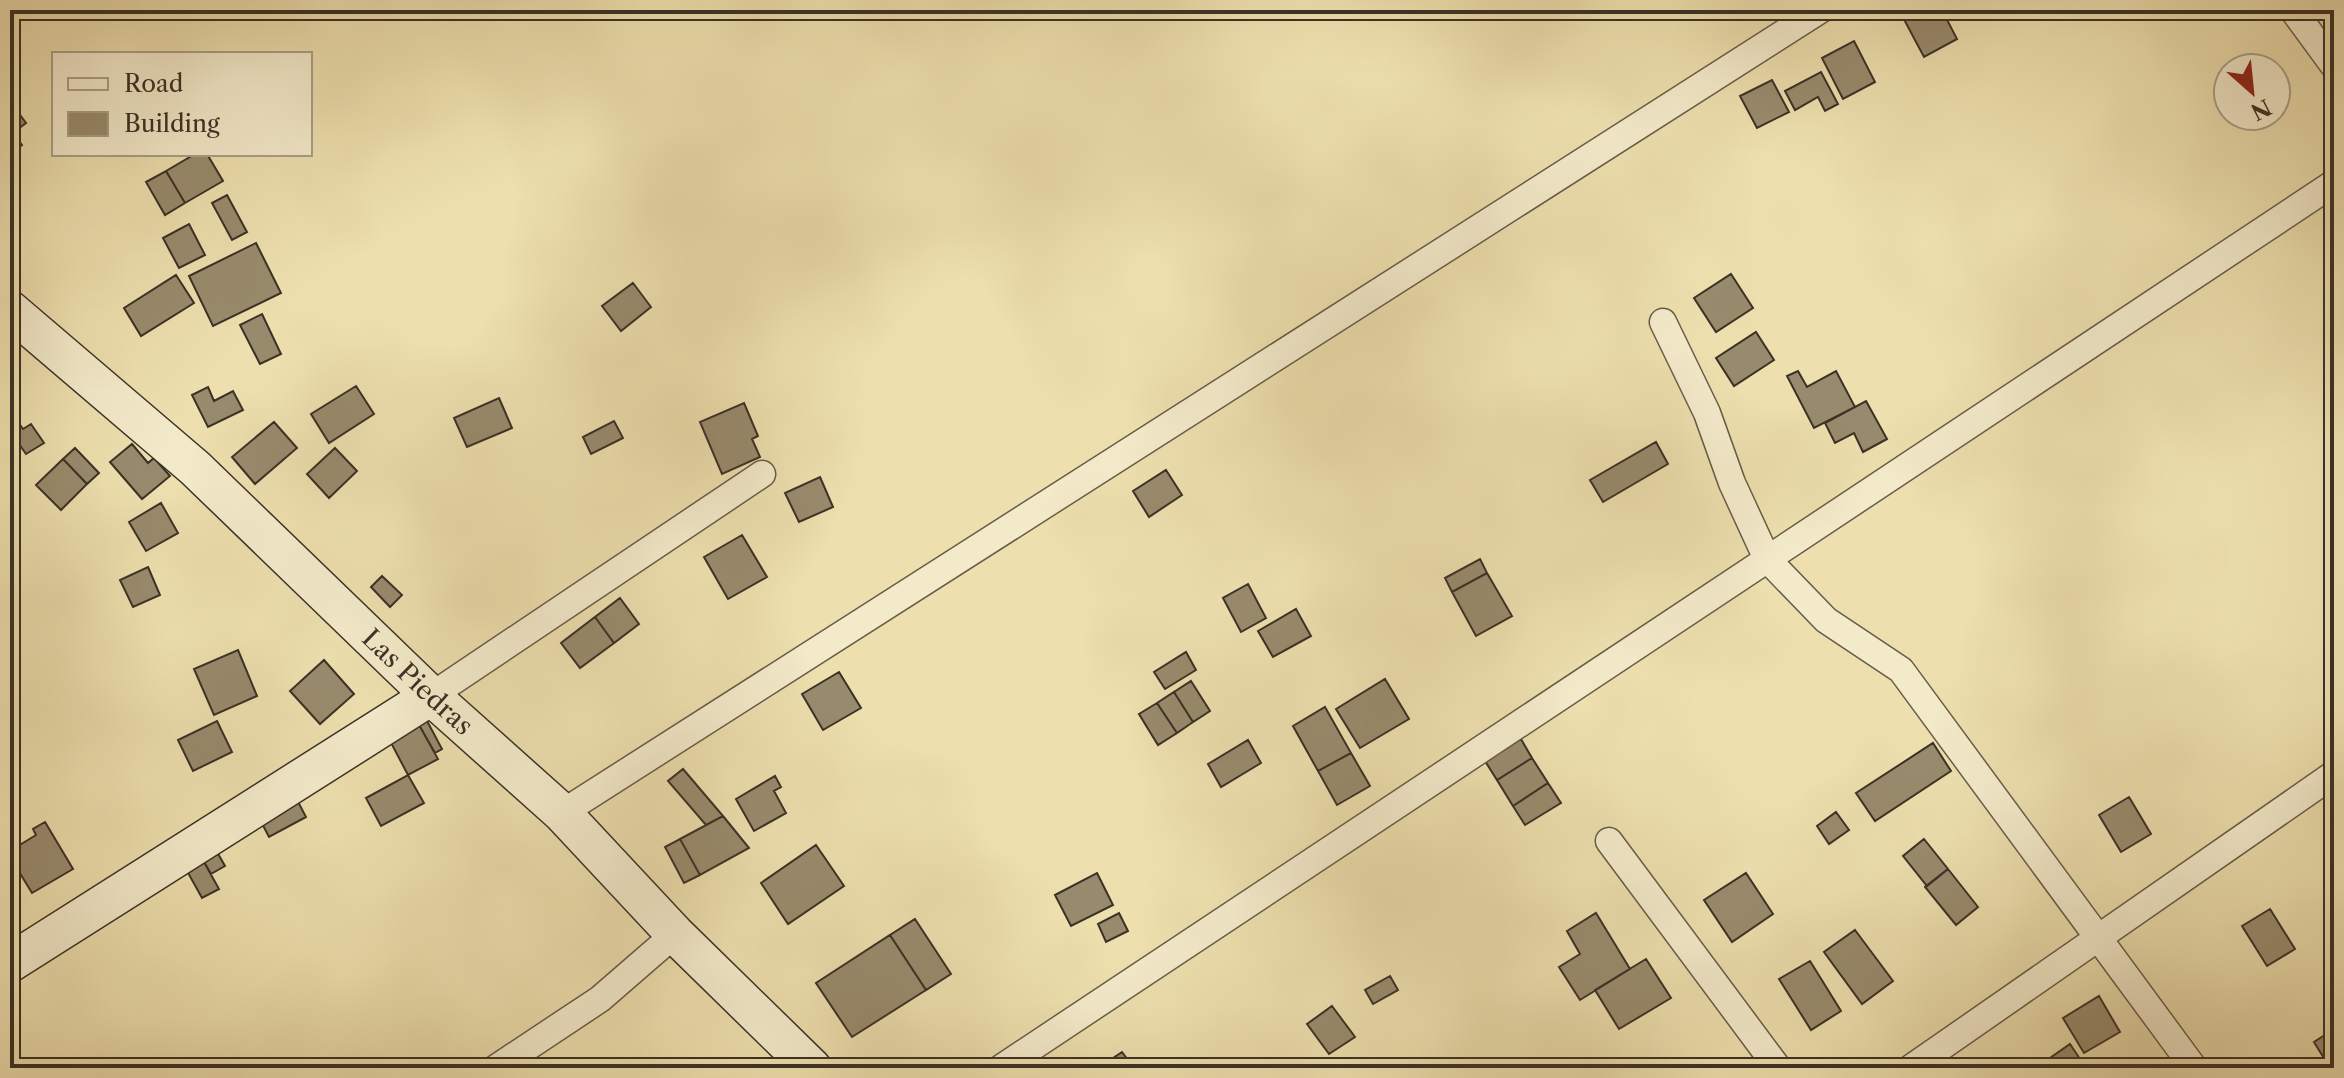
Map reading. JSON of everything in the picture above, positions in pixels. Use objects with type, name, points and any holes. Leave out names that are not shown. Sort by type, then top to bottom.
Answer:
[{"type":"street","points":[[562,813],[1820,10]]},
{"type":"street","points":[[2293,10],[2334,66]]},
{"type":"street","points":[[1001,1068],[2334,183]]},
{"type":"street","name":"Las Piedras","points":[[10,310],[195,468],[431,696],[562,813],[675,934],[812,1068]]},
{"type":"street","points":[[1663,322],[1707,413],[1732,483],[1767,559],[1826,620],[1901,670],[2194,1068]]},
{"type":"street","points":[[10,963],[431,696],[762,474]]},
{"type":"street","points":[[1911,1068],[2334,774]]},
{"type":"street","points":[[1609,841],[1778,1068]]},
{"type":"street","points":[[496,1068],[600,999],[675,934]]},
{"type":"building","points":[[1899,10],[1942,10],[1957,39],[1924,57]]},
{"type":"building","points":[[2321,10],[2334,10],[2334,22],[2330,25]]},
{"type":"building","points":[[1854,41],[1875,82],[1843,99],[1822,58]]},
{"type":"building","points":[[1821,72],[1838,104],[1825,111],[1818,97],[1795,110],[1785,91]]},
{"type":"building","points":[[1772,80],[1789,112],[1757,128],[1740,96]]},
{"type":"building","points":[[10,101],[26,123],[10,135]]},
{"type":"building","points":[[13,133],[22,145],[10,154],[10,135]]},
{"type":"building","points":[[192,156],[208,156],[223,181],[185,203],[166,171]]},
{"type":"building","points":[[166,171],[185,203],[165,215],[146,182]]},
{"type":"building","points":[[227,195],[247,232],[232,240],[212,203]]},
{"type":"building","points":[[189,224],[205,255],[179,268],[163,238]]},
{"type":"building","points":[[256,243],[281,293],[213,326],[189,276]]},
{"type":"building","points":[[1731,274],[1753,308],[1716,332],[1694,298]]},
{"type":"building","points":[[176,275],[194,303],[141,336],[124,308]]},
{"type":"building","points":[[633,283],[651,307],[621,331],[602,306]]},
{"type":"building","points":[[262,314],[281,354],[260,364],[240,325]]},
{"type":"building","points":[[1756,332],[1774,360],[1734,386],[1716,358]]},
{"type":"building","points":[[1798,371],[1807,387],[1836,371],[1855,407],[1814,428],[1787,376]]},
{"type":"building","points":[[356,386],[374,414],[329,443],[311,414]]},
{"type":"building","points":[[208,387],[214,401],[233,391],[243,410],[208,427],[192,395]]},
{"type":"building","points":[[499,398],[512,428],[467,447],[454,418]]},
{"type":"building","points":[[1866,401],[1887,439],[1863,452],[1854,433],[1835,443],[1825,423]]},
{"type":"building","points":[[744,403],[758,436],[752,439],[760,457],[722,474],[700,422]]},
{"type":"building","points":[[614,421],[623,438],[591,454],[583,437]]},
{"type":"building","points":[[18,422],[23,429],[31,424],[44,443],[26,454],[10,431]]},
{"type":"building","points":[[274,422],[297,448],[255,484],[232,457]]},
{"type":"building","points":[[1656,442],[1668,464],[1603,502],[1590,480]]},
{"type":"building","points":[[132,444],[148,463],[154,458],[170,476],[142,499],[110,462]]},
{"type":"building","points":[[75,448],[99,473],[87,484],[63,459]]},
{"type":"building","points":[[335,448],[357,471],[329,498],[307,474]]},
{"type":"building","points":[[63,459],[87,484],[61,510],[36,485]]},
{"type":"building","points":[[1166,470],[1182,495],[1149,517],[1133,491]]},
{"type":"building","points":[[820,477],[833,507],[799,522],[785,493]]},
{"type":"building","points":[[161,503],[178,533],[146,551],[129,522]]},
{"type":"building","points":[[742,535],[767,577],[728,599],[704,557]]},
{"type":"building","points":[[1480,559],[1487,573],[1452,592],[1445,578]]},
{"type":"building","points":[[148,567],[160,595],[133,607],[120,580]]},
{"type":"building","points":[[1487,573],[1512,616],[1476,636],[1452,592]]},
{"type":"building","points":[[382,576],[402,595],[390,607],[371,587]]},
{"type":"building","points":[[1248,584],[1266,618],[1241,632],[1223,598]]},
{"type":"building","points":[[620,598],[639,624],[614,643],[595,617]]},
{"type":"building","points":[[1296,609],[1311,636],[1273,657],[1258,631]]},
{"type":"building","points":[[595,617],[614,643],[580,668],[561,643]]},
{"type":"building","points":[[238,650],[257,696],[214,715],[194,669]]},
{"type":"building","points":[[1186,652],[1196,670],[1165,689],[1154,672]]},
{"type":"building","points":[[324,660],[354,694],[320,724],[290,691]]},
{"type":"building","points":[[839,672],[861,708],[823,730],[802,694]]},
{"type":"building","points":[[1385,679],[1409,719],[1360,748],[1336,709]]},
{"type":"building","points":[[1191,681],[1210,711],[1193,722],[1174,692]]},
{"type":"building","points":[[1174,692],[1193,722],[1177,733],[1157,703]]},
{"type":"building","points":[[1157,703],[1177,733],[1158,745],[1139,714]]},
{"type":"building","points":[[1325,707],[1351,753],[1318,771],[1293,726]]},
{"type":"building","points":[[426,719],[442,749],[435,753],[418,723]]},
{"type":"building","points":[[217,721],[232,752],[193,771],[178,740]]},
{"type":"building","points":[[418,723],[438,759],[408,775],[389,739]]},
{"type":"building","points":[[1521,739],[1532,758],[1497,780],[1485,761]]},
{"type":"building","points":[[1248,740],[1261,763],[1221,787],[1208,764]]},
{"type":"building","points":[[1933,743],[1951,771],[1875,821],[1856,793]]},
{"type":"building","points":[[1351,753],[1370,786],[1337,805],[1318,771]]},
{"type":"building","points":[[1532,758],[1548,783],[1513,806],[1497,780]]},
{"type":"building","points":[[683,769],[723,816],[706,825],[668,781]]},
{"type":"building","points":[[408,775],[424,803],[381,826],[366,798]]},
{"type":"building","points":[[775,776],[781,787],[774,791],[786,813],[754,831],[736,799]]},
{"type":"building","points":[[1548,783],[1561,803],[1525,825],[1513,806]]},
{"type":"building","points":[[294,794],[306,817],[269,837],[257,814]]},
{"type":"building","points":[[2129,797],[2151,834],[2121,852],[2099,815]]},
{"type":"building","points":[[1836,812],[1849,830],[1829,844],[1817,826]]},
{"type":"building","points":[[723,816],[749,848],[700,875],[680,839]]},
{"type":"building","points":[[45,822],[73,869],[32,893],[10,857],[10,851],[36,835],[33,829]]},
{"type":"building","points":[[680,839],[700,875],[684,883],[665,847]]},
{"type":"building","points":[[1924,839],[1948,869],[1927,886],[1903,856]]},
{"type":"building","points":[[213,845],[225,866],[211,874],[199,853]]},
{"type":"building","points":[[816,845],[844,886],[788,924],[761,883]]},
{"type":"building","points":[[199,853],[219,889],[202,898],[182,862]]},
{"type":"building","points":[[1948,869],[1978,907],[1956,925],[1925,887]]},
{"type":"building","points":[[1097,873],[1113,905],[1071,926],[1055,895]]},
{"type":"building","points":[[1746,873],[1773,914],[1732,942],[1704,900]]},
{"type":"building","points":[[2270,909],[2295,949],[2267,966],[2242,926]]},
{"type":"building","points":[[1119,913],[1128,931],[1106,942],[1098,924]]},
{"type":"building","points":[[1596,913],[1630,969],[1580,1000],[1559,967],[1580,954],[1567,931]]},
{"type":"building","points":[[915,919],[951,974],[926,990],[890,935]]},
{"type":"building","points":[[1855,930],[1893,981],[1862,1004],[1824,952]]},
{"type":"building","points":[[890,935],[926,990],[852,1037],[816,983]]},
{"type":"building","points":[[1646,959],[1671,998],[1619,1029],[1595,990]]},
{"type":"building","points":[[1810,961],[1841,1011],[1811,1030],[1779,979]]},
{"type":"building","points":[[1390,976],[1398,990],[1373,1004],[1365,990]]},
{"type":"building","points":[[2099,996],[2120,1032],[2084,1053],[2063,1018]]},
{"type":"building","points":[[1332,1006],[1355,1037],[1329,1054],[1307,1024]]},
{"type":"building","points":[[2334,1029],[2334,1068],[2330,1068],[2314,1042]]},
{"type":"building","points":[[2070,1044],[2086,1068],[2042,1068],[2040,1065]]},
{"type":"building","points":[[1122,1052],[1134,1068],[1098,1068]]}]
